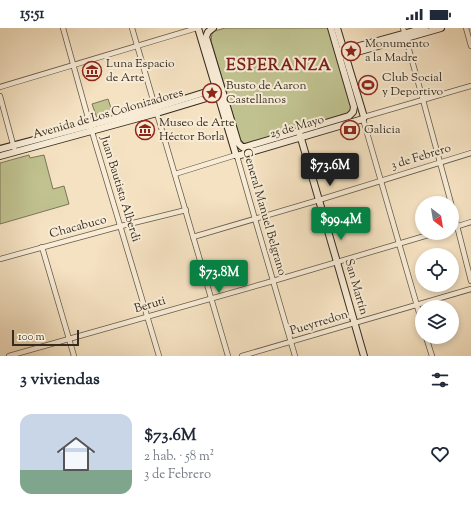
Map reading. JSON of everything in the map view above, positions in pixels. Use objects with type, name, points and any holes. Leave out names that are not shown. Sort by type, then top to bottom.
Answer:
[{"type":"main road","name":"General Manuel Belgrano","points":[[198,28],[219,91],[240,145]]},
{"type":"main road","name":"General Manuel Belgrano","points":[[212,28],[206,37],[237,156]]},
{"type":"main road","points":[[331,28],[342,53],[364,118]]},
{"type":"main road","points":[[337,28],[342,53]]},
{"type":"main road","points":[[342,53],[404,33],[425,28]]},
{"type":"main road","points":[[404,33],[442,28]]},
{"type":"main road","name":"25 de Mayo","points":[[237,156],[349,116],[353,112],[354,108],[342,53]]},
{"type":"main road","name":"Avenida de Los Colonizadores","points":[[0,149],[14,148],[156,110],[219,91]]},
{"type":"main road","name":"25 de Mayo","points":[[240,145],[242,147],[247,147],[364,118]]},
{"type":"main road","name":"San Martín","points":[[300,134],[364,356]]},
{"type":"main road","name":"Avenida de Los Colonizadores","points":[[0,156],[14,148]]},
{"type":"street","name":"Juan Bautista Alberdi","points":[[63,28],[159,356]]},
{"type":"street","points":[[132,28],[228,356]]},
{"type":"street","points":[[0,87],[198,28]]},
{"type":"street","points":[[466,28],[471,46]]},
{"type":"street","points":[[404,33],[449,196]]},
{"type":"street","name":"25 de Mayo","points":[[364,118],[471,86]]},
{"type":"street","points":[[0,96],[14,148]]},
{"type":"street","points":[[364,118],[380,180],[416,300]]},
{"type":"street","name":"3 de Febrero","points":[[193,236],[319,200],[471,153]]},
{"type":"street","name":"25 de Mayo","points":[[175,174],[237,156]]},
{"type":"street","name":"General Manuel Belgrano","points":[[237,156],[295,356]]},
{"type":"street","name":"Chacabuco","points":[[0,259],[186,210]]},
{"type":"street","points":[[459,225],[471,222]]},
{"type":"street","points":[[459,234],[471,281]]},
{"type":"street","name":"Beruti","points":[[9,356],[415,239]]},
{"type":"street","points":[[42,247],[74,356]]},
{"type":"street","name":"Pueyrredon","points":[[434,300],[471,289]]},
{"type":"street","name":"Pueyrredon","points":[[242,356],[415,306]]},
{"type":"street","points":[[428,344],[432,356]]},
{"type":"green space","points":[[225,28],[329,28],[352,107],[351,110],[346,114],[247,144],[244,143],[240,139],[211,41],[212,34],[215,31]]},
{"type":"green space","points":[[108,99],[113,114],[99,119],[97,118],[92,104]]},
{"type":"green space","points":[[29,155],[30,158],[44,155],[53,189],[64,186],[69,204],[0,224],[0,163]]},
{"type":"place","name":"Monumento a la Madre","points":[[351,51]]},
{"type":"place","name":"Luna Espacio de Arte","points":[[92,71]]},
{"type":"place","name":"Club Social y Deportivo","points":[[368,85]]},
{"type":"place","name":"Busto de Aaron Castellanos","points":[[212,93]]},
{"type":"place","name":"Museo de Arte Héctor Borla","points":[[145,130]]},
{"type":"place","name":"Galicia","points":[[350,130]]},
{"type":"district","name":"ESPERANZA","points":[[279,66]]}]
